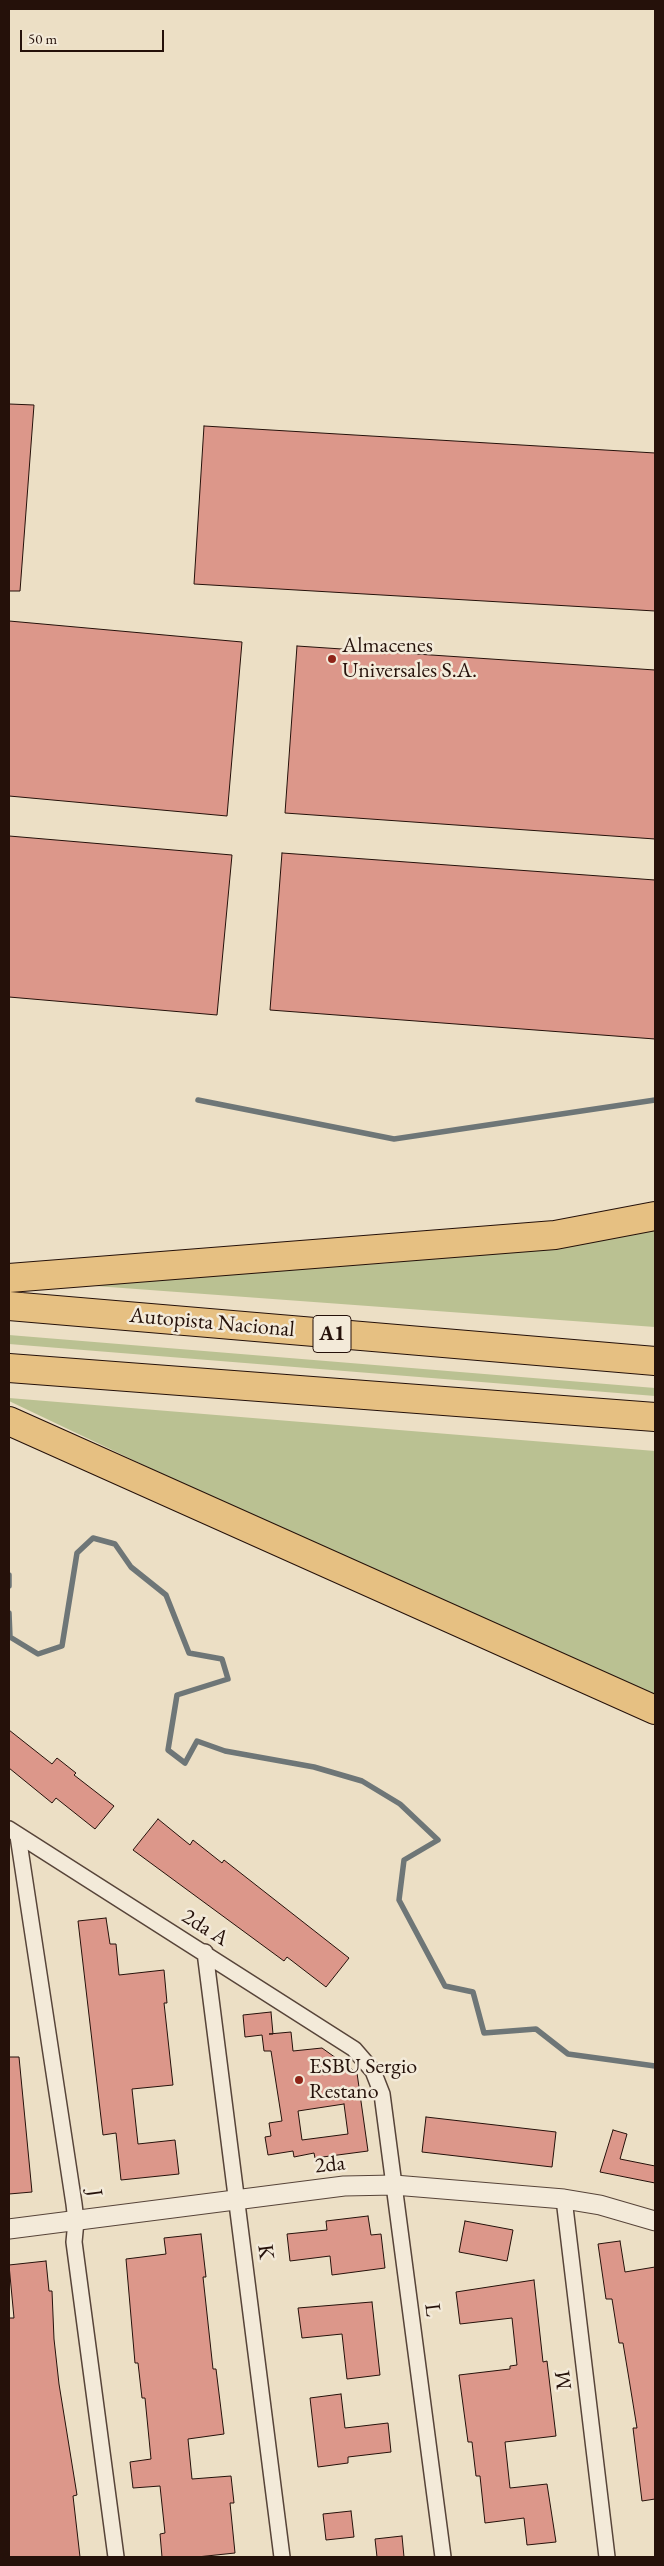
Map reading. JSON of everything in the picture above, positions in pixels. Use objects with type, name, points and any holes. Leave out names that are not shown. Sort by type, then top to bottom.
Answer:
[{"type":"highway","points":[[9,1278],[554,1235],[655,1216]]},
{"type":"highway","name":"Autopista Nacional","points":[[9,1306],[655,1361]]},
{"type":"highway","points":[[9,1368],[655,1417]]},
{"type":"highway","points":[[9,1421],[655,1710]]},
{"type":"street","name":"2da A","points":[[14,1832],[205,1952],[354,2049],[373,2070]]},
{"type":"street","name":"J","points":[[14,1832],[76,2221],[74,2242],[116,2557]]},
{"type":"street","name":"K","points":[[205,1952],[282,2557]]},
{"type":"street","name":"L","points":[[373,2070],[382,2094],[443,2557]]},
{"type":"street","name":"2da","points":[[9,2229],[344,2186],[394,2186],[564,2199],[600,2205],[655,2221]]},
{"type":"street","name":"M","points":[[564,2199],[607,2557]]},
{"type":"green space","points":[[655,1228],[655,1327],[68,1284],[390,1263]]},
{"type":"green space","points":[[9,1335],[655,1388],[655,1396],[9,1344]]},
{"type":"green space","points":[[9,1398],[655,1451],[655,1699],[293,1536],[9,1401]]},
{"type":"building","points":[[9,404],[34,405],[20,591],[9,591]]},
{"type":"building","points":[[204,426],[655,453],[655,611],[194,584]]},
{"type":"building","points":[[9,621],[242,642],[227,816],[9,796]]},
{"type":"building","points":[[297,646],[655,670],[655,839],[285,813]]},
{"type":"building","points":[[9,836],[232,855],[217,1015],[9,997]]},
{"type":"building","points":[[282,853],[655,880],[655,1039],[270,1010]]},
{"type":"building","points":[[9,1730],[52,1764],[57,1758],[76,1773],[74,1775],[114,1806],[95,1829],[56,1798],[52,1803],[9,1768]]},
{"type":"building","points":[[158,1819],[190,1845],[193,1840],[222,1863],[224,1860],[349,1958],[326,1987],[287,1957],[284,1961],[133,1850]]},
{"type":"building","points":[[106,1918],[110,1944],[116,1944],[119,1975],[164,1970],[167,2003],[164,2003],[173,2085],[132,2089],[138,2144],[175,2140],[179,2174],[121,2180],[116,2133],[103,2135],[78,1921]]},
{"type":"building","points":[[271,2012],[273,2034],[291,2032],[293,2051],[322,2048],[357,2073],[368,2151],[315,2158],[314,2153],[294,2157],[293,2151],[268,2155],[265,2137],[271,2136],[269,2123],[282,2121],[271,2051],[264,2051],[262,2035],[245,2037],[243,2015]],"holes":[[[344,2104],[348,2134],[302,2140],[298,2111]]]},
{"type":"building","points":[[9,2057],[19,2057],[32,2192],[9,2194]]},
{"type":"building","points":[[426,2117],[556,2132],[552,2167],[422,2152]]},
{"type":"building","points":[[613,2130],[627,2134],[620,2159],[655,2166],[655,2183],[600,2172]]},
{"type":"building","points":[[368,2216],[371,2235],[381,2234],[385,2268],[332,2275],[330,2256],[290,2261],[287,2234],[327,2230],[326,2221]]},
{"type":"building","points":[[465,2221],[513,2230],[507,2261],[459,2252]]},
{"type":"building","points":[[201,2234],[206,2277],[203,2277],[213,2369],[216,2369],[224,2434],[188,2439],[192,2479],[231,2476],[234,2503],[230,2503],[235,2553],[197,2557],[162,2557],[160,2534],[165,2533],[160,2486],[133,2488],[130,2462],[151,2459],[145,2398],[142,2398],[138,2363],[135,2363],[126,2259],[166,2254],[164,2238]]},
{"type":"building","points":[[620,2241],[625,2272],[655,2267],[655,2499],[642,2501],[633,2428],[637,2428],[623,2343],[619,2343],[612,2299],[606,2299],[598,2244]]},
{"type":"building","points":[[46,2261],[49,2291],[52,2291],[54,2339],[59,2384],[77,2495],[73,2496],[80,2557],[9,2557],[9,2318],[14,2318],[9,2265]]},
{"type":"building","points":[[534,2280],[543,2362],[547,2361],[556,2436],[505,2442],[510,2488],[547,2484],[556,2542],[527,2545],[524,2518],[485,2523],[480,2476],[476,2476],[472,2442],[468,2442],[459,2375],[510,2369],[510,2366],[517,2365],[512,2318],[460,2324],[456,2292]]},
{"type":"building","points":[[372,2302],[380,2375],[347,2379],[342,2334],[302,2338],[298,2308]]},
{"type":"building","points":[[341,2394],[345,2428],[388,2423],[391,2452],[348,2457],[348,2463],[318,2467],[310,2398]]},
{"type":"building","points":[[351,2511],[354,2537],[326,2540],[323,2514]]},
{"type":"building","points":[[402,2536],[404,2557],[377,2557],[375,2539]]},
{"type":"waterway","points":[[198,1100],[394,1139],[655,1100]]},
{"type":"waterway","points":[[9,1613],[10,1637],[38,1654],[62,1646],[77,1553],[93,1538],[115,1544],[131,1567],[166,1595],[189,1653],[222,1659],[228,1679],[177,1695],[168,1750],[185,1763],[197,1741],[225,1751],[314,1767],[362,1781],[400,1804],[438,1840],[404,1860],[399,1900],[445,1986],[473,1992],[484,2033],[536,2029],[568,2054],[655,2066]]},
{"type":"waterway","points":[[9,1575],[9,1586]]},
{"type":"place","name":"Almacenes Universales S.A.","points":[[332,659]]},
{"type":"place","name":"ESBU Sergio Restano","points":[[299,2080]]}]
